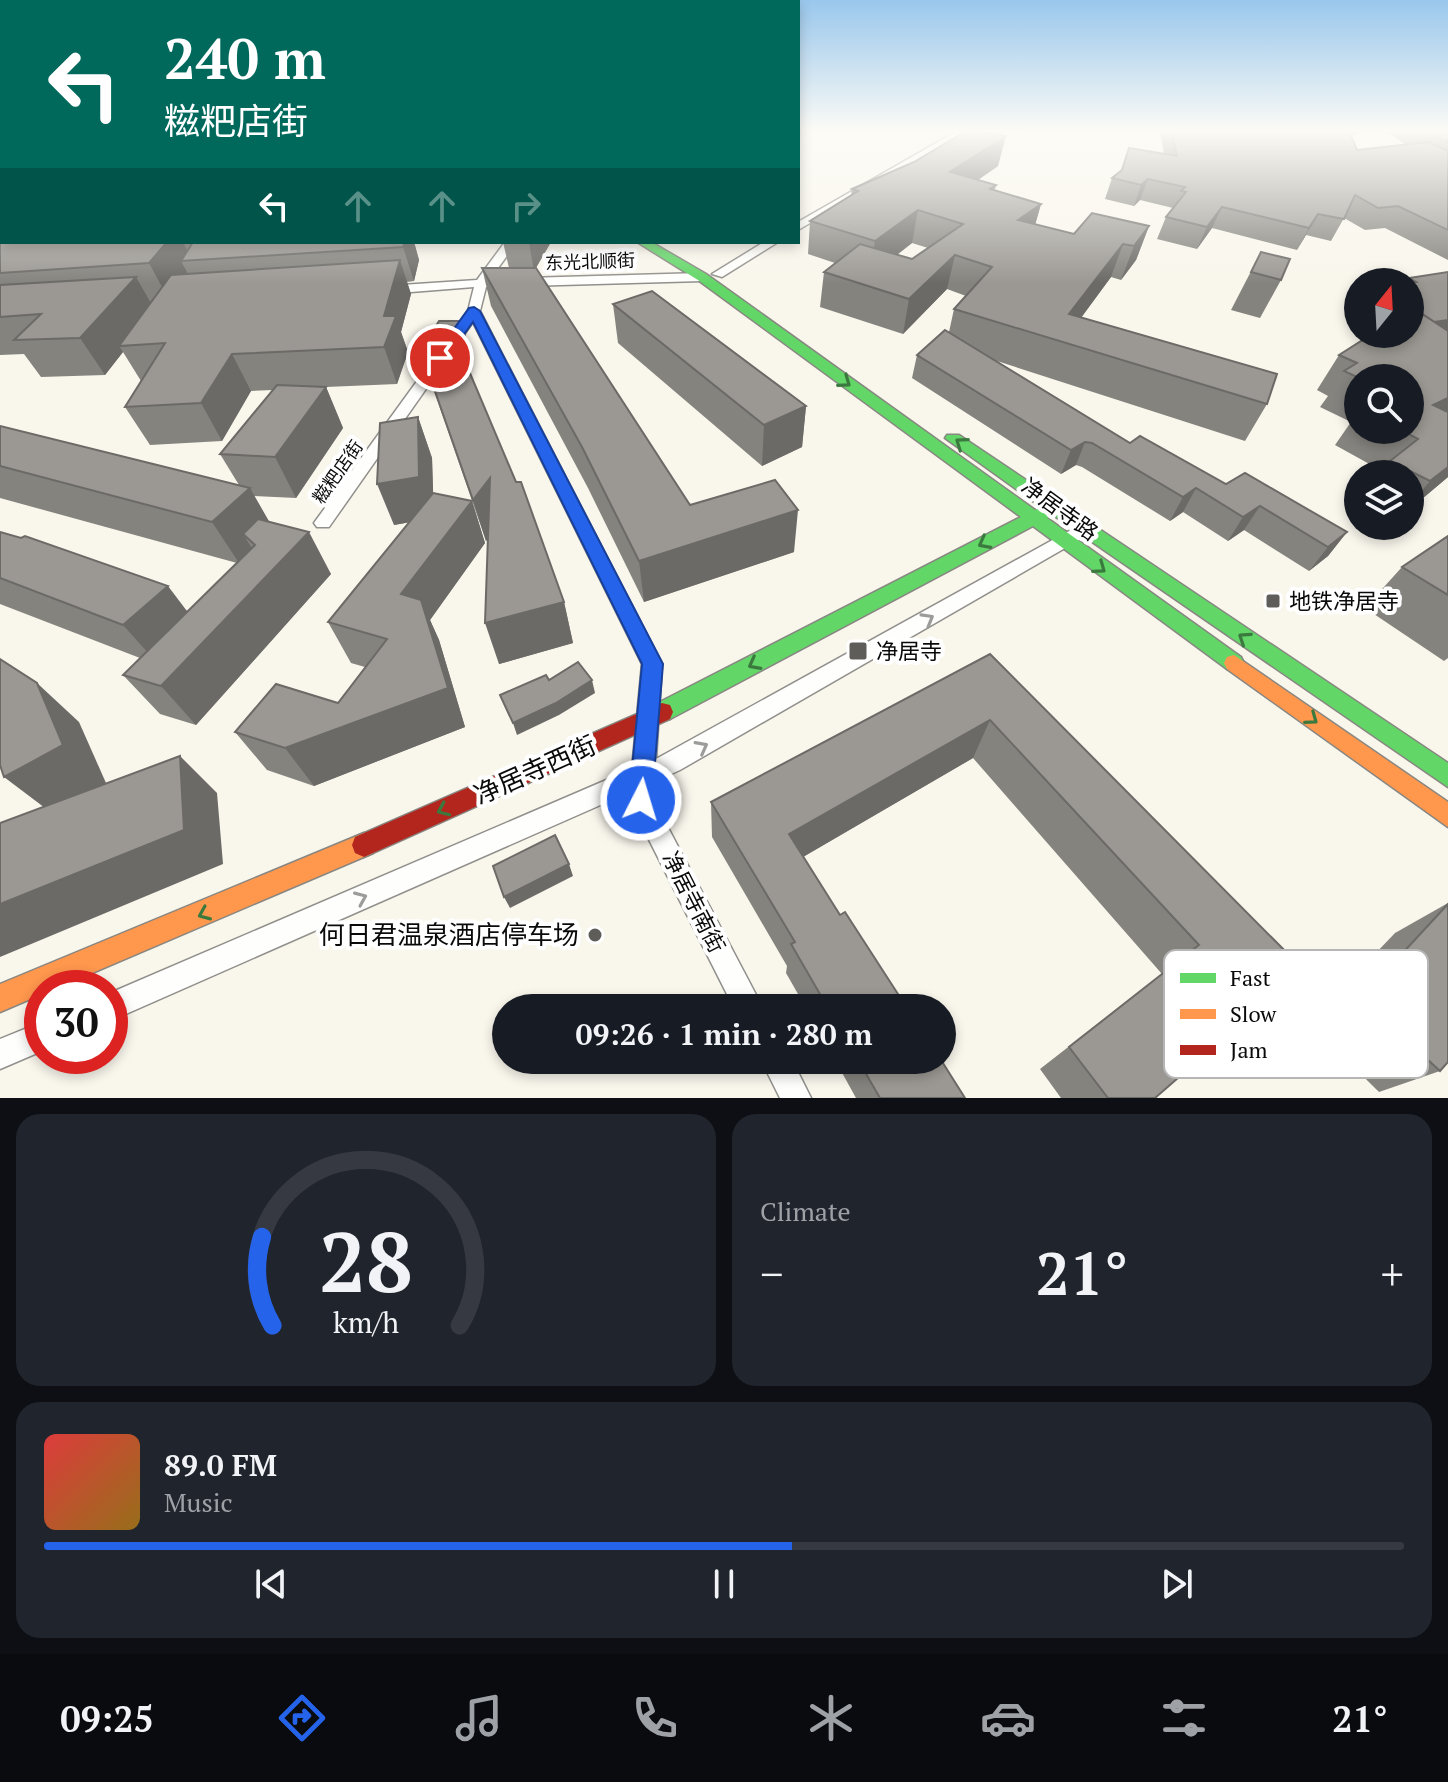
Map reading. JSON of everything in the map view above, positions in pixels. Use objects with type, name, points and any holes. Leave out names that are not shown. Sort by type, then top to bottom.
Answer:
[{"type":"main road","name":"净居寺路","points":[[647,244],[710,275],[1448,776]]},
{"type":"main road","name":"净居寺路","points":[[675,244],[710,275],[1031,518],[1448,816]]},
{"type":"main road","name":"净居寺西街","points":[[0,998],[278,883],[647,720],[1054,508]]},
{"type":"street","points":[[800,226],[875,182]]},
{"type":"street","name":"糍粑店街","points":[[323,523],[474,311],[481,283],[510,244]]},
{"type":"street","points":[[710,275],[768,244]]},
{"type":"street","name":"东光北顺街","points":[[372,291],[481,283],[710,275]]},
{"type":"street","name":"净居寺南街","points":[[474,311],[652,664],[641,800],[742,994]]},
{"type":"street","name":"净居寺西街","points":[[128,999],[701,748],[1086,530]]},
{"type":"street","points":[[0,1054],[24,1044]]},
{"type":"street","points":[[783,1074],[796,1098]]},
{"type":"building","points":[[868,182],[986,182],[996,185],[990,189],[1041,204],[1018,220],[1074,234],[1092,213],[1149,226],[1134,246],[1123,244],[1069,314],[1277,374],[1267,404],[954,309],[992,267],[955,255],[909,299],[824,272],[860,244],[912,259],[963,224],[918,210],[875,241],[810,221],[858,191],[852,189]]},
{"type":"building","points":[[1163,182],[1448,182],[1448,230],[1398,206],[1378,208],[1355,195],[1344,219],[1318,214],[1309,228],[1222,207],[1207,227],[1166,217],[1186,192],[1181,191],[1185,187]]},
{"type":"building","points":[[0,244],[165,244],[149,263],[0,273]]},
{"type":"building","points":[[192,244],[404,244],[403,247],[181,261]]},
{"type":"building","points":[[1261,252],[1290,259],[1281,280],[1251,272]]},
{"type":"building","points":[[400,260],[384,316],[396,316],[384,347],[232,354],[201,403],[125,407],[165,343],[119,346],[171,275]]},
{"type":"building","points":[[482,268],[536,268],[690,505],[775,480],[798,510],[639,561],[582,447]]},
{"type":"building","points":[[1448,272],[1448,320],[1434,322],[1424,315],[1424,276]]},
{"type":"building","points":[[136,277],[80,338],[14,340],[41,314],[0,317],[0,285]]},
{"type":"building","points":[[652,291],[806,406],[764,425],[613,304]]},
{"type":"building","points":[[1424,315],[1448,331],[1448,398],[1433,405],[1448,412],[1448,467],[1430,481],[1424,478],[1424,460],[1391,460],[1412,444],[1424,444],[1424,364],[1355,364],[1339,355],[1350,348],[1424,348]]},
{"type":"building","points":[[439,321],[462,321],[443,358],[464,359],[516,482],[521,482],[564,602],[485,623],[490,478],[473,500],[421,351]]},
{"type":"building","points":[[945,330],[1130,443],[1140,436],[1226,484],[1245,473],[1344,530],[1344,534],[1328,547],[1260,506],[1243,517],[1196,488],[1183,497],[1092,443],[1085,442],[1071,450],[917,355]]},
{"type":"building","points":[[277,385],[326,387],[275,457],[220,454]]},
{"type":"building","points":[[418,417],[419,477],[377,484],[380,423]]},
{"type":"building","points":[[0,426],[250,488],[212,522],[0,466]]},
{"type":"building","points":[[433,493],[472,501],[401,594],[421,600],[448,688],[285,748],[235,732],[276,684],[338,703],[387,639],[328,622]]},
{"type":"building","points":[[258,519],[309,532],[161,686],[123,675],[255,545],[243,534]]},
{"type":"building","points":[[0,532],[21,538],[25,536],[168,586],[123,625],[0,578]]},
{"type":"building","points":[[1448,536],[1448,595],[1402,567]]},
{"type":"building","points":[[990,654],[1284,950],[1193,950],[1199,945],[990,720],[789,834],[840,915],[845,912],[898,994],[820,994],[791,944],[795,942],[711,802]]},
{"type":"building","points":[[0,659],[37,683],[63,745],[4,777],[0,765]]},
{"type":"building","points":[[578,662],[592,680],[556,703],[513,723],[500,695],[546,675],[549,680]]},
{"type":"building","points":[[180,756],[184,830],[0,904],[0,823]]},
{"type":"building","points":[[555,835],[569,864],[504,897],[493,866]]},
{"type":"building","points":[[1448,904],[1448,1062],[1440,1071],[1428,1060],[1428,950],[1405,950]]},
{"type":"building","points":[[1164,972],[1164,1078],[1178,1078],[1155,1098],[1108,1098],[1069,1047]]},
{"type":"building","points":[[866,1074],[950,1074],[965,1098],[880,1098]]},
{"type":"traffic: fast","points":[[646,244],[702,277],[1234,663]]},
{"type":"traffic: fast","points":[[953,438],[1448,776]]},
{"type":"traffic: fast","points":[[662,712],[1051,509]]},
{"type":"traffic: slow","points":[[1234,663],[1448,816]]},
{"type":"traffic: slow","points":[[0,998],[364,845]]},
{"type":"traffic: jam","points":[[364,845],[662,712]]},
{"type":"place","name":"地铁净居寺","points":[[1273,601]]},
{"type":"place","name":"净居寺","points":[[858,651]]},
{"type":"place","name":"何日君温泉酒店停车场","points":[[595,935]]},
{"type":"route","points":[[440,358],[474,311],[652,664],[641,800]]}]
